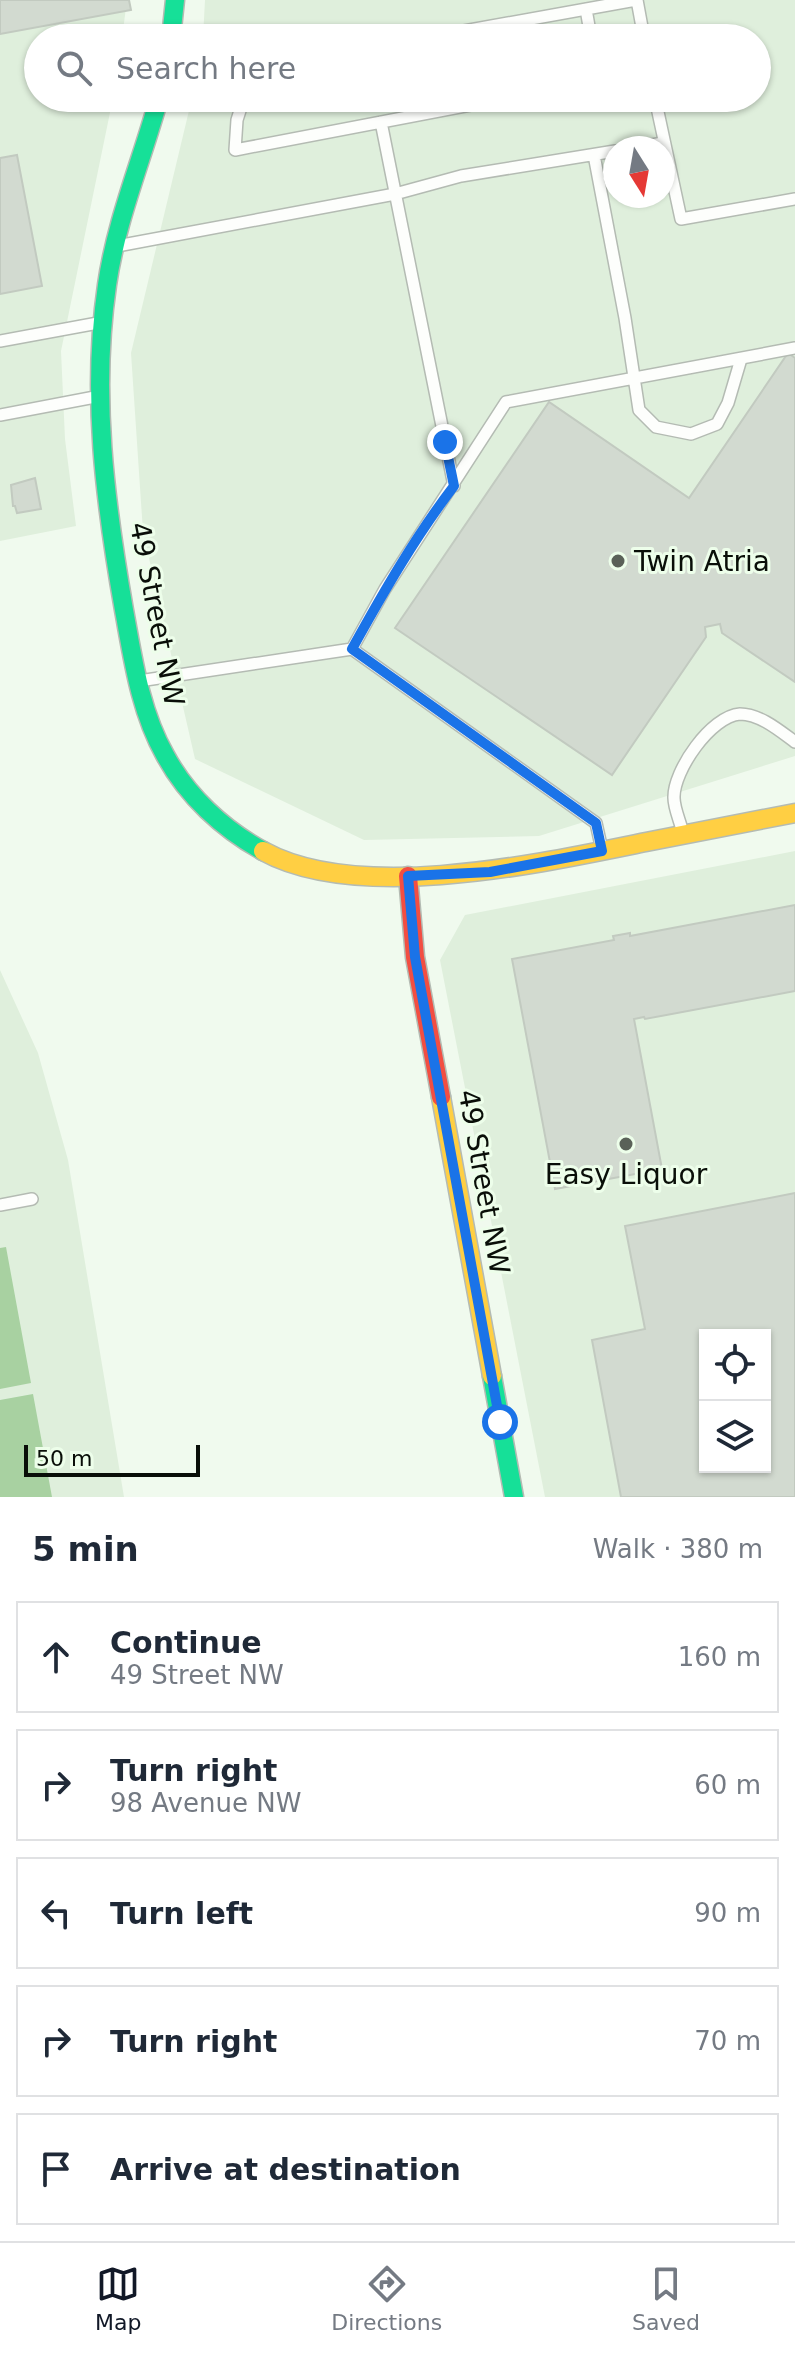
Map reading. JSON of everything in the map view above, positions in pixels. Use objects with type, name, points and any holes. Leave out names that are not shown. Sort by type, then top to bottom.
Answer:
[{"type":"street","points":[[172,24],[175,0]]},
{"type":"street","name":"49 Street NW","points":[[155,112],[115,246],[102,322],[102,450],[112,542],[138,681],[154,733],[181,780],[208,811],[240,837],[290,863],[318,872],[408,876],[415,957],[514,1497]]},
{"type":"street","points":[[408,876],[490,872],[795,813]]},
{"type":"lane","points":[[503,24],[636,0],[641,24]]},
{"type":"lane","points":[[586,9],[589,24]]},
{"type":"lane","points":[[240,112],[235,150],[434,112]]},
{"type":"lane","points":[[657,112],[662,136]]},
{"type":"lane","points":[[381,122],[454,486]]},
{"type":"lane","points":[[115,246],[395,194],[461,176],[603,153]]},
{"type":"lane","points":[[594,155],[639,410],[656,427],[691,434],[717,424],[728,403],[741,359]]},
{"type":"lane","points":[[675,194],[681,219],[795,199]]},
{"type":"lane","points":[[0,341],[102,322]]},
{"type":"lane","points":[[352,649],[401,564],[506,402],[795,348]]},
{"type":"lane","points":[[0,415],[100,396]]},
{"type":"lane","points":[[138,681],[352,649],[596,823],[602,851]]},
{"type":"lane","points":[[684,835],[674,797],[682,771],[691,752],[719,722],[740,714],[766,722],[795,742]]},
{"type":"lane","points":[[0,1205],[32,1199]]},
{"type":"shaded area","points":[[0,0],[127,0],[124,24],[24,24],[24,112],[110,112],[61,351],[65,439],[76,526],[0,541]]},
{"type":"shaded area","points":[[205,0],[795,0],[795,756],[539,836],[364,840],[195,759],[143,532],[131,353],[189,112],[771,112],[771,24],[204,24]]},
{"type":"shaded area","points":[[795,851],[795,1497],[545,1497],[440,960],[465,915]]},
{"type":"shaded area","points":[[0,970],[38,1053],[68,1160],[124,1497],[0,1497]]},
{"type":"shaded area","points":[[6,1247],[31,1383],[0,1389],[0,1248]]},
{"type":"shaded area","points":[[33,1394],[52,1497],[0,1497],[0,1400]]},
{"type":"building","points":[[0,0],[129,0],[131,10],[55,24],[24,24],[24,30],[0,34]]},
{"type":"building","points":[[17,155],[42,286],[0,294],[0,158]]},
{"type":"building","name":"Twin Atria","points":[[788,353],[795,358],[795,682],[722,633],[720,624],[705,627],[706,637],[612,775],[395,628],[549,402],[689,498]]},
{"type":"building","points":[[35,478],[41,509],[17,513],[13,506],[11,485]]},
{"type":"building","points":[[795,905],[795,991],[634,1019],[662,1169],[555,1189],[512,959],[614,940],[613,936],[630,933],[630,936]]},
{"type":"building","points":[[795,1193],[795,1497],[621,1497],[592,1340],[645,1329],[625,1226]]},
{"type":"traffic: fast","points":[[172,24],[175,0]]},
{"type":"traffic: fast","points":[[155,112],[111,261],[102,326],[100,407],[111,529],[134,666],[156,738],[195,798],[220,822],[263,851]]},
{"type":"traffic: fast","points":[[492,1376],[514,1497]]},
{"type":"traffic: slow","points":[[263,851],[303,867],[349,875],[399,877],[452,874],[556,860],[795,813]]},
{"type":"traffic: slow","points":[[441,1097],[492,1376]]},
{"type":"traffic: jam","points":[[408,876],[415,957],[441,1097]]},
{"type":"place","name":"Twin Atria","points":[[618,561]]},
{"type":"place","name":"Easy Liquor","points":[[626,1144]]},
{"type":"route","points":[[445,442],[454,486],[433,513],[385,589],[352,649],[596,823],[602,851],[490,872],[408,876],[415,957],[500,1422]]}]
